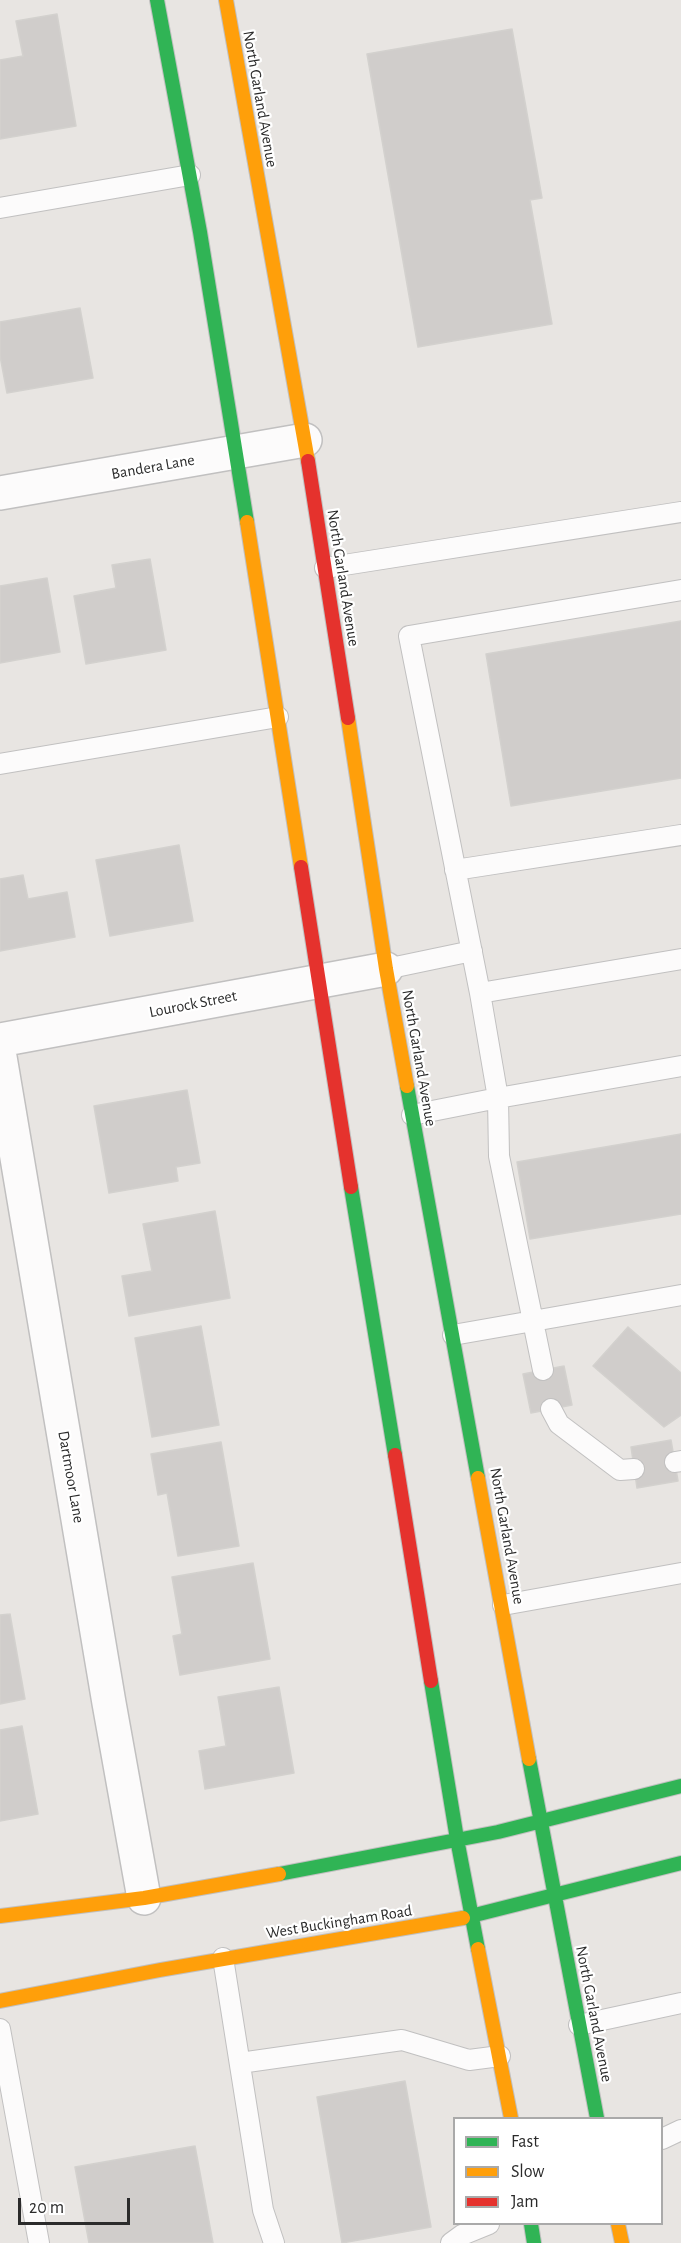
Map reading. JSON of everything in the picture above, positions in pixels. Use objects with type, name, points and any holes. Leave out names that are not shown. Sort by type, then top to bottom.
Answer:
[{"type":"main road","points":[[157,0],[190,175],[279,717],[318,981],[457,1839],[511,2117]]},
{"type":"main road","name":"North Garland Avenue","points":[[226,0],[305,440],[386,969],[554,1895],[597,2117]]},
{"type":"main road","points":[[0,1916],[144,1898],[333,1864],[542,1822],[681,1786]]},
{"type":"main road","name":"West Buckingham Road","points":[[0,2001],[223,1958],[473,1916],[554,1895],[680,1869]]},
{"type":"main road","points":[[531,2225],[534,2243]]},
{"type":"main road","points":[[618,2225],[622,2243]]},
{"type":"street","name":"Bandera Lane","points":[[0,493],[305,440]]},
{"type":"street","name":"Lourock Street","points":[[0,1040],[386,969]]},
{"type":"street","name":"Dartmoor Lane","points":[[0,1057],[144,1898]]},
{"type":"lane","points":[[0,208],[190,175]]},
{"type":"lane","points":[[325,568],[681,512]]},
{"type":"lane","points":[[543,1370],[499,1156],[498,1098],[480,993],[410,636],[681,590]]},
{"type":"lane","points":[[0,764],[279,717]]},
{"type":"lane","points":[[455,870],[681,835]]},
{"type":"lane","points":[[386,969],[472,951]]},
{"type":"lane","points":[[480,993],[681,959]]},
{"type":"lane","points":[[412,1114],[681,1066]]},
{"type":"lane","points":[[453,1335],[681,1295]]},
{"type":"lane","points":[[551,1409],[558,1424],[620,1470],[634,1469]]},
{"type":"lane","points":[[503,1605],[681,1573]]},
{"type":"lane","points":[[223,1958],[263,2211],[274,2243]]},
{"type":"lane","points":[[579,2025],[681,2003]]},
{"type":"lane","points":[[0,2029],[39,2243]]},
{"type":"lane","points":[[240,2063],[402,2040],[469,2060],[500,2056]]},
{"type":"lane","points":[[663,2139],[681,2130]]},
{"type":"lane","points":[[451,2243],[462,2235],[484,2225]]},
{"type":"building","points":[[57,14],[76,126],[0,139],[0,60],[23,56],[16,21]]},
{"type":"building","points":[[512,29],[542,198],[530,200],[552,324],[418,347],[367,54]]},
{"type":"building","points":[[80,308],[93,378],[7,393],[0,356],[0,322]]},
{"type":"building","points":[[150,559],[166,650],[86,664],[74,596],[116,588],[112,565]]},
{"type":"building","points":[[47,578],[60,652],[0,663],[0,586]]},
{"type":"building","points":[[681,621],[681,778],[511,806],[486,654]]},
{"type":"building","points":[[179,845],[193,921],[110,936],[96,860]]},
{"type":"building","points":[[23,875],[28,899],[67,892],[75,937],[0,951],[0,879]]},
{"type":"building","points":[[187,1090],[200,1163],[176,1167],[178,1181],[109,1193],[94,1106]]},
{"type":"building","points":[[681,1134],[681,1214],[530,1239],[517,1162]]},
{"type":"building","points":[[215,1211],[230,1298],[129,1316],[122,1276],[152,1271],[143,1224]]},
{"type":"building","points":[[201,1326],[219,1425],[152,1437],[135,1338]]},
{"type":"building","points":[[628,1327],[681,1373],[681,1415],[664,1427],[593,1366]]},
{"type":"building","points":[[564,1366],[572,1405],[531,1413],[523,1374]]},
{"type":"building","points":[[671,1440],[678,1481],[637,1488],[631,1447]]},
{"type":"building","points":[[221,1442],[239,1546],[178,1556],[167,1493],[158,1495],[151,1454]]},
{"type":"building","points":[[253,1563],[270,1659],[180,1675],[173,1636],[182,1634],[172,1577]]},
{"type":"building","points":[[10,1614],[25,1699],[0,1704],[0,1615]]},
{"type":"building","points":[[279,1687],[294,1773],[205,1789],[199,1751],[226,1746],[218,1697]]},
{"type":"building","points":[[22,1726],[38,1814],[0,1821],[0,1730]]},
{"type":"building","points":[[405,2081],[431,2227],[342,2243],[317,2097]]},
{"type":"building","points":[[195,2146],[213,2243],[89,2243],[75,2167]]},
{"type":"traffic: fast","points":[[157,0],[200,232],[247,522]]},
{"type":"traffic: fast","points":[[407,1086],[478,1478]]},
{"type":"traffic: fast","points":[[351,1187],[395,1455]]},
{"type":"traffic: fast","points":[[431,1681],[478,1949]]},
{"type":"traffic: fast","points":[[529,1759],[597,2117]]},
{"type":"traffic: fast","points":[[279,1874],[498,1832],[681,1786]]},
{"type":"traffic: fast","points":[[463,1918],[681,1863]]},
{"type":"traffic: fast","points":[[531,2225],[534,2243]]},
{"type":"traffic: slow","points":[[226,0],[308,461]]},
{"type":"traffic: slow","points":[[247,522],[301,867]]},
{"type":"traffic: slow","points":[[348,718],[386,969],[407,1086]]},
{"type":"traffic: slow","points":[[478,1478],[529,1759]]},
{"type":"traffic: slow","points":[[0,1916],[144,1898],[279,1874]]},
{"type":"traffic: slow","points":[[0,2001],[160,1970],[463,1918]]},
{"type":"traffic: slow","points":[[478,1949],[511,2117]]},
{"type":"traffic: slow","points":[[618,2225],[622,2243]]},
{"type":"traffic: jam","points":[[308,461],[348,718]]},
{"type":"traffic: jam","points":[[301,867],[351,1187]]},
{"type":"traffic: jam","points":[[395,1455],[431,1681]]}]
